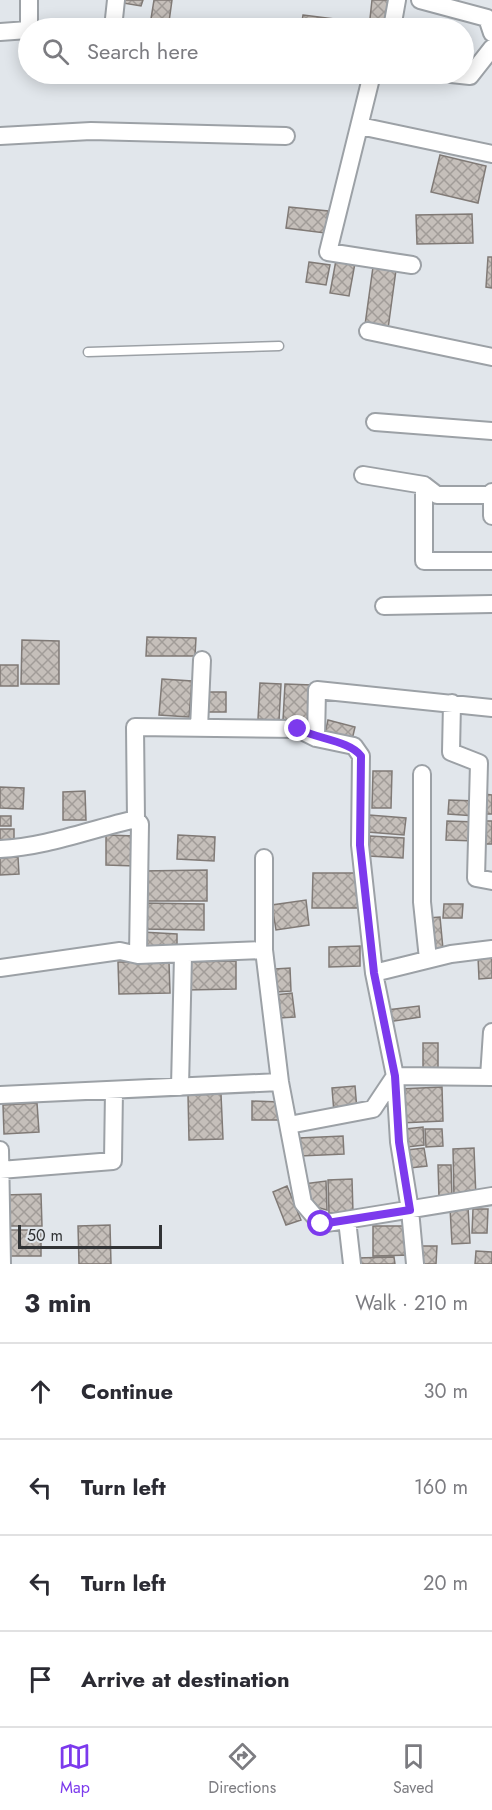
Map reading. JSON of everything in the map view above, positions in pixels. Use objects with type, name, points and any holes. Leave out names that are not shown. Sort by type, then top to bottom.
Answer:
[{"type":"street","points":[[28,18],[29,0]]},
{"type":"street","points":[[114,18],[116,0]]},
{"type":"street","points":[[394,18],[397,0]]},
{"type":"street","points":[[420,0],[487,18],[492,33]]},
{"type":"street","points":[[0,32],[18,30]]},
{"type":"street","points":[[474,70],[492,48]]},
{"type":"street","points":[[370,84],[328,252],[412,265]]},
{"type":"street","points":[[360,126],[492,154]]},
{"type":"street","points":[[0,136],[91,131],[286,136]]},
{"type":"street","points":[[368,331],[492,357]]},
{"type":"street","points":[[375,422],[492,431]]},
{"type":"street","points":[[363,475],[424,485],[437,495],[491,493],[492,516]]},
{"type":"street","points":[[424,485],[424,561],[492,561]]},
{"type":"street","points":[[384,606],[492,604]]},
{"type":"street","points":[[199,728],[202,660]]},
{"type":"street","points":[[316,738],[317,690],[492,708]]},
{"type":"street","points":[[452,704],[451,752],[479,763],[476,878],[492,881]]},
{"type":"street","points":[[138,955],[140,824],[136,819],[135,727],[298,729],[316,738],[354,746],[361,756],[360,845],[374,973],[395,1076],[399,1142],[410,1210],[415,1264]]},
{"type":"street","points":[[422,774],[422,902],[428,959]]},
{"type":"street","points":[[0,849],[29,848],[136,819]]},
{"type":"street","points":[[264,858],[264,950],[280,1082],[303,1203],[321,1224],[492,1196]]},
{"type":"street","points":[[374,973],[428,959],[492,949]]},
{"type":"street","points":[[0,968],[120,951],[138,955],[183,955],[264,950]]},
{"type":"street","points":[[180,1087],[183,955]]},
{"type":"street","points":[[395,1076],[490,1077],[492,1032]]},
{"type":"street","points":[[289,1125],[373,1109],[395,1076]]},
{"type":"street","points":[[0,1095],[280,1082]]},
{"type":"street","points":[[0,1170],[113,1161],[114,1090]]},
{"type":"street","points":[[0,1150],[2,1264]]},
{"type":"street","points":[[347,1220],[352,1264]]},
{"type":"lane","points":[[88,352],[279,346]]},
{"type":"building","points":[[118,0],[143,0],[141,6],[117,2]]},
{"type":"building","points":[[154,0],[172,0],[170,18],[151,18]]},
{"type":"building","points":[[372,0],[389,0],[387,18],[370,18]]},
{"type":"building","points":[[303,15],[327,18],[303,18]]},
{"type":"building","points":[[440,155],[486,166],[478,203],[431,192]]},
{"type":"building","points":[[289,207],[328,211],[325,233],[286,228]]},
{"type":"building","points":[[472,214],[473,243],[417,244],[416,215]]},
{"type":"building","points":[[488,257],[492,257],[492,288],[486,287]]},
{"type":"building","points":[[336,260],[355,263],[349,296],[330,293]]},
{"type":"building","points":[[309,262],[330,265],[326,285],[306,282]]},
{"type":"building","points":[[373,267],[396,270],[388,329],[365,325]]},
{"type":"building","points":[[147,637],[196,638],[195,656],[146,656]]},
{"type":"building","points":[[22,640],[59,641],[59,684],[21,684]]},
{"type":"building","points":[[0,665],[18,665],[18,686],[0,686]]},
{"type":"building","points":[[162,679],[192,681],[189,717],[159,715]]},
{"type":"building","points":[[260,683],[281,684],[279,721],[258,719]]},
{"type":"building","points":[[285,684],[312,685],[309,721],[283,720]]},
{"type":"building","points":[[202,692],[226,692],[226,712],[202,712]]},
{"type":"building","points":[[328,720],[355,727],[351,744],[324,738]]},
{"type":"building","points":[[373,771],[392,771],[391,808],[372,808]]},
{"type":"building","points":[[0,787],[24,788],[23,809],[0,808]]},
{"type":"building","points":[[85,791],[86,820],[63,820],[63,792]]},
{"type":"building","points":[[484,794],[492,795],[492,814],[483,814]]},
{"type":"building","points":[[449,800],[476,801],[475,816],[448,814]]},
{"type":"building","points":[[369,815],[406,818],[404,835],[368,832]]},
{"type":"building","points":[[0,816],[11,816],[11,826],[0,826]]},
{"type":"building","points":[[447,821],[476,822],[476,841],[446,840]]},
{"type":"building","points":[[479,821],[492,821],[492,844],[479,844]]},
{"type":"building","points":[[0,829],[14,829],[14,843],[0,843]]},
{"type":"building","points":[[106,835],[135,836],[135,866],[106,865]]},
{"type":"building","points":[[178,835],[215,837],[214,861],[177,859]]},
{"type":"building","points":[[370,836],[404,838],[403,858],[369,856]]},
{"type":"building","points":[[18,857],[19,874],[0,875],[0,858]]},
{"type":"building","points":[[207,870],[207,901],[141,901],[141,871]]},
{"type":"building","points":[[313,873],[358,873],[358,908],[312,908]]},
{"type":"building","points":[[306,900],[309,925],[276,930],[272,905]]},
{"type":"building","points":[[141,903],[204,904],[204,930],[141,929]]},
{"type":"building","points":[[444,904],[463,904],[462,918],[443,918]]},
{"type":"building","points":[[440,917],[443,949],[430,950],[428,918]]},
{"type":"building","points":[[141,932],[177,934],[177,954],[141,952]]},
{"type":"building","points":[[360,946],[360,966],[329,967],[329,947]]},
{"type":"building","points":[[492,956],[492,978],[479,979],[478,957]]},
{"type":"building","points":[[236,961],[236,989],[185,990],[184,962]]},
{"type":"building","points":[[118,962],[169,962],[170,993],[119,994]]},
{"type":"building","points":[[290,968],[291,991],[276,992],[275,969]]},
{"type":"building","points":[[292,993],[295,1017],[279,1018],[276,995]]},
{"type":"building","points":[[419,1006],[420,1017],[388,1022],[387,1010]]},
{"type":"building","points":[[423,1043],[438,1043],[438,1073],[423,1073]]},
{"type":"building","points":[[355,1086],[357,1110],[334,1113],[332,1088]]},
{"type":"building","points":[[442,1087],[443,1121],[400,1123],[399,1089]]},
{"type":"building","points":[[221,1094],[223,1139],[189,1140],[188,1095]]},
{"type":"building","points":[[252,1101],[280,1102],[280,1120],[252,1120]]},
{"type":"building","points":[[37,1103],[39,1132],[4,1134],[3,1105]]},
{"type":"building","points":[[423,1127],[424,1145],[407,1147],[406,1129]]},
{"type":"building","points":[[425,1129],[442,1129],[443,1146],[426,1147]]},
{"type":"building","points":[[343,1136],[344,1154],[300,1156],[299,1138]]},
{"type":"building","points":[[424,1148],[427,1166],[410,1168],[407,1150]]},
{"type":"building","points":[[474,1148],[476,1198],[454,1198],[453,1149]]},
{"type":"building","points":[[438,1165],[451,1165],[452,1197],[439,1198]]},
{"type":"building","points":[[352,1179],[353,1212],[329,1213],[328,1180]]},
{"type":"building","points":[[326,1181],[327,1210],[309,1205],[304,1184]]},
{"type":"building","points":[[287,1186],[301,1220],[286,1225],[273,1192]]},
{"type":"building","points":[[41,1194],[42,1226],[4,1226],[3,1195]]},
{"type":"building","points":[[468,1207],[470,1243],[452,1244],[450,1208]]},
{"type":"building","points":[[473,1209],[488,1209],[487,1233],[472,1233]]},
{"type":"building","points":[[110,1225],[111,1264],[79,1264],[78,1226]]},
{"type":"building","points":[[373,1226],[411,1226],[411,1255],[373,1256]]},
{"type":"building","points":[[10,1230],[41,1230],[41,1256],[10,1256]]},
{"type":"building","points":[[419,1246],[437,1246],[436,1264],[419,1264]]},
{"type":"building","points":[[476,1251],[492,1252],[492,1264],[475,1264]]},
{"type":"building","points":[[394,1257],[395,1264],[357,1264],[357,1258]]},
{"type":"route","points":[[298,729],[316,738],[354,746],[361,756],[360,845],[374,973],[382,1023],[395,1076],[399,1142],[410,1210],[321,1224]]}]
